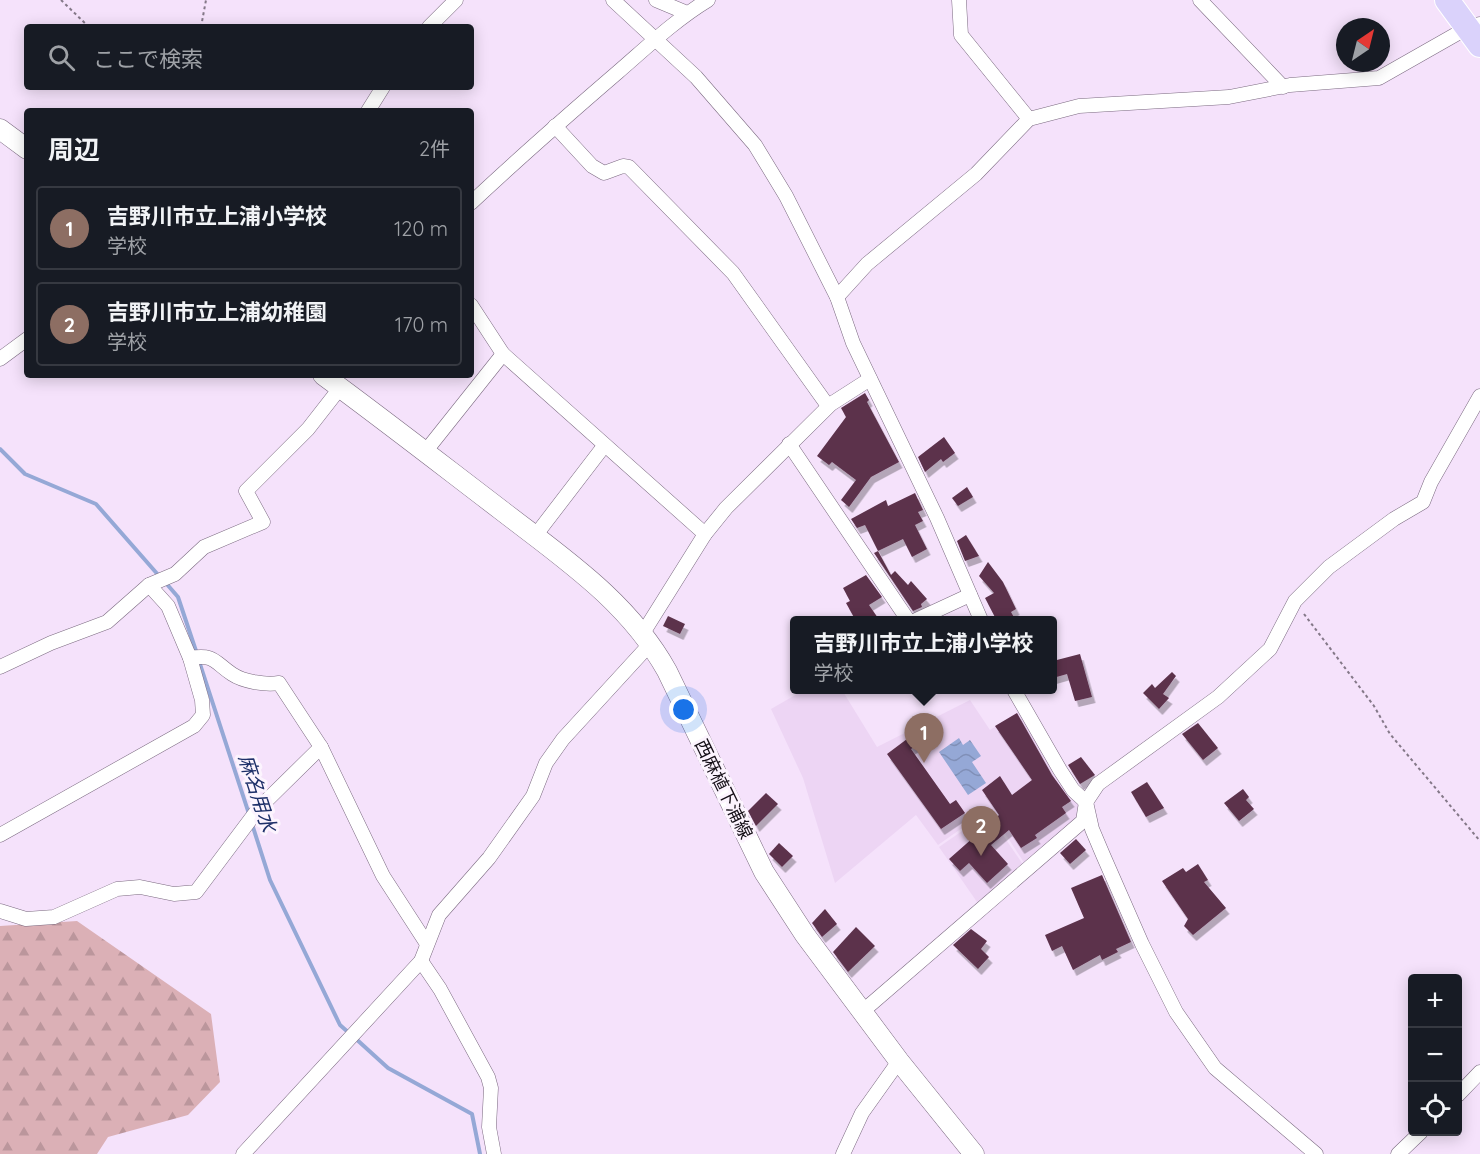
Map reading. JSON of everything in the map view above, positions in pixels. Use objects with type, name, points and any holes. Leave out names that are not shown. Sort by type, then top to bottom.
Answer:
[{"type":"main road","points":[[0,129],[24,147]]},
{"type":"main road","name":"西麻植下浦線","points":[[327,378],[610,596],[647,638],[764,872],[805,935],[898,1060],[974,1154]]},
{"type":"street","points":[[432,24],[456,0]]},
{"type":"street","points":[[613,0],[657,38],[696,77],[755,146],[786,196],[837,297],[870,379],[979,616]]},
{"type":"street","points":[[656,0],[687,13]]},
{"type":"street","points":[[677,0],[687,13]]},
{"type":"street","points":[[474,200],[555,126],[657,38],[687,13],[708,0]]},
{"type":"street","points":[[959,0],[961,35],[1029,119]]},
{"type":"street","points":[[1200,0],[1283,87]]},
{"type":"street","points":[[837,297],[867,264],[976,174],[1029,119],[1079,106],[1230,96],[1283,87],[1379,78],[1460,15]]},
{"type":"street","points":[[370,108],[381,90]]},
{"type":"street","points":[[555,126],[592,166],[604,173],[623,166],[629,167],[660,198],[733,273],[828,406]]},
{"type":"street","points":[[474,310],[503,354],[705,534]]},
{"type":"street","points":[[0,359],[24,341]]},
{"type":"street","points":[[425,452],[503,354]]},
{"type":"street","points":[[243,1154],[340,1046],[421,961],[439,915],[495,849],[532,796],[546,763],[563,739],[647,638],[705,534],[726,508],[828,406],[870,379]]},
{"type":"street","points":[[0,667],[51,643],[106,622],[149,585],[175,574],[204,547],[263,522],[246,491],[308,429],[340,388]]},
{"type":"street","points":[[863,1011],[1083,821],[1086,802],[1098,784],[1218,697],[1270,649],[1295,601],[1329,567],[1394,519],[1423,502],[1431,482],[1480,396]]},
{"type":"street","points":[[789,444],[905,616]]},
{"type":"street","points":[[535,536],[604,446]]},
{"type":"street","points":[[0,835],[194,726],[203,715],[202,700],[190,658],[168,606],[149,585]]},
{"type":"street","points":[[926,616],[970,595]]},
{"type":"street","points":[[190,658],[205,656],[220,662],[233,675],[268,685],[279,683],[321,747],[383,876],[428,944]]},
{"type":"street","points":[[1016,694],[1060,770],[1073,790],[1086,802],[1092,829],[1107,865],[1142,945],[1176,1012],[1215,1068],[1316,1154]]},
{"type":"street","points":[[0,910],[27,919],[54,917],[117,889],[140,887],[174,894],[196,892],[244,831],[259,808],[321,747]]},
{"type":"street","points":[[421,961],[440,988],[488,1077],[491,1088],[489,1127],[495,1154]]},
{"type":"street","points":[[843,1154],[862,1113],[898,1060]]},
{"type":"street","points":[[1462,1091],[1480,1072]]},
{"type":"street","points":[[1398,1154],[1416,1136]]},
{"type":"path","points":[[61,0],[86,24]]},
{"type":"path","points":[[202,24],[206,0]]},
{"type":"path","points":[[1295,601],[1374,706],[1390,734],[1480,841]]},
{"type":"shaded area","points":[[797,694],[844,694],[877,747],[970,700],[990,730],[1021,710],[1083,813],[1025,864],[989,809],[938,845],[916,815],[835,883],[803,778],[771,709]]},
{"type":"shaded area","points":[[988,813],[1024,866],[977,902],[939,847]]},
{"type":"green space","points":[[77,921],[211,1014],[220,1082],[188,1115],[108,1137],[97,1154],[0,1154],[0,926]]},
{"type":"water","points":[[959,738],[963,745],[970,740],[981,756],[972,762],[986,783],[968,795],[939,752]]},
{"type":"building","points":[[865,393],[869,400],[867,402],[899,462],[871,477],[849,507],[841,500],[856,480],[832,462],[829,465],[817,456],[846,417],[841,408]]},
{"type":"building","points":[[944,437],[955,453],[943,462],[941,459],[925,472],[918,457]]},
{"type":"building","points":[[967,487],[973,497],[958,506],[952,498]]},
{"type":"building","points":[[915,493],[923,510],[918,512],[923,521],[915,525],[927,549],[912,557],[903,539],[878,551],[865,525],[857,528],[851,519],[886,500],[888,506]]},
{"type":"building","points":[[966,535],[979,556],[965,561],[957,541]]},
{"type":"building","points":[[878,551],[891,575],[895,571],[908,585],[911,581],[927,599],[921,604],[922,607],[913,611],[874,553]]},
{"type":"building","points":[[988,562],[1003,582],[1016,609],[1011,612],[1013,616],[994,616],[985,598],[994,593],[979,576]]},
{"type":"building","points":[[866,575],[882,597],[869,605],[877,616],[853,616],[846,603],[850,601],[843,588]]},
{"type":"building","points":[[668,616],[685,624],[680,634],[663,626]]},
{"type":"building","points":[[1080,654],[1092,697],[1075,701],[1067,674],[1057,677],[1057,660]]},
{"type":"building","points":[[1172,672],[1176,676],[1163,694],[1169,698],[1159,709],[1143,693],[1152,684],[1155,688]]},
{"type":"building","points":[[1017,713],[1052,775],[1071,801],[1062,807],[1066,813],[1035,835],[1037,838],[1021,848],[1009,830],[991,845],[1008,864],[987,883],[969,863],[960,871],[949,859],[999,815],[982,790],[1000,776],[1012,795],[1032,780],[995,726]]},
{"type":"building","points":[[1198,723],[1218,748],[1203,760],[1182,734]]},
{"type":"building","points":[[911,736],[917,745],[911,749],[950,804],[956,800],[965,813],[941,829],[887,754]]},
{"type":"building","points":[[1081,757],[1095,775],[1080,784],[1068,765]]},
{"type":"building","points":[[1147,782],[1164,808],[1146,817],[1131,792]]},
{"type":"building","points":[[1243,789],[1249,797],[1246,800],[1254,809],[1239,821],[1224,803]]},
{"type":"building","points":[[766,793],[778,804],[756,826],[748,811]]},
{"type":"building","points":[[1076,839],[1086,850],[1070,864],[1060,853]]},
{"type":"building","points":[[779,843],[793,856],[782,867],[769,854]]},
{"type":"building","points":[[1198,864],[1208,880],[1204,882],[1226,908],[1193,935],[1184,926],[1188,919],[1162,881],[1183,868],[1186,872]]},
{"type":"building","points":[[1102,875],[1131,942],[1116,949],[1118,952],[1102,960],[1100,955],[1073,970],[1062,946],[1052,951],[1045,935],[1084,918],[1071,888]]},
{"type":"building","points":[[825,909],[837,924],[822,937],[812,923]]},
{"type":"building","points":[[856,927],[875,946],[848,972],[833,952]]},
{"type":"building","points":[[971,929],[987,941],[981,949],[989,957],[978,969],[953,945]]},
{"type":"waterway","name":"麻名用水","points":[[0,449],[25,474],[96,504],[160,577]]},
{"type":"waterway","name":"麻名用水","points":[[165,582],[178,597],[197,654]]},
{"type":"waterway","name":"麻名用水","points":[[199,661],[249,814]]},
{"type":"waterway","name":"麻名用水","points":[[252,824],[270,880],[340,1025],[349,1033]]},
{"type":"waterway","name":"麻名用水","points":[[355,1038],[388,1068],[472,1114],[480,1154]]},
{"type":"place","name":"吉野川市立上浦小学校","points":[[924,763]]},
{"type":"place","name":"吉野川市立上浦幼稚園","points":[[981,856]]}]
